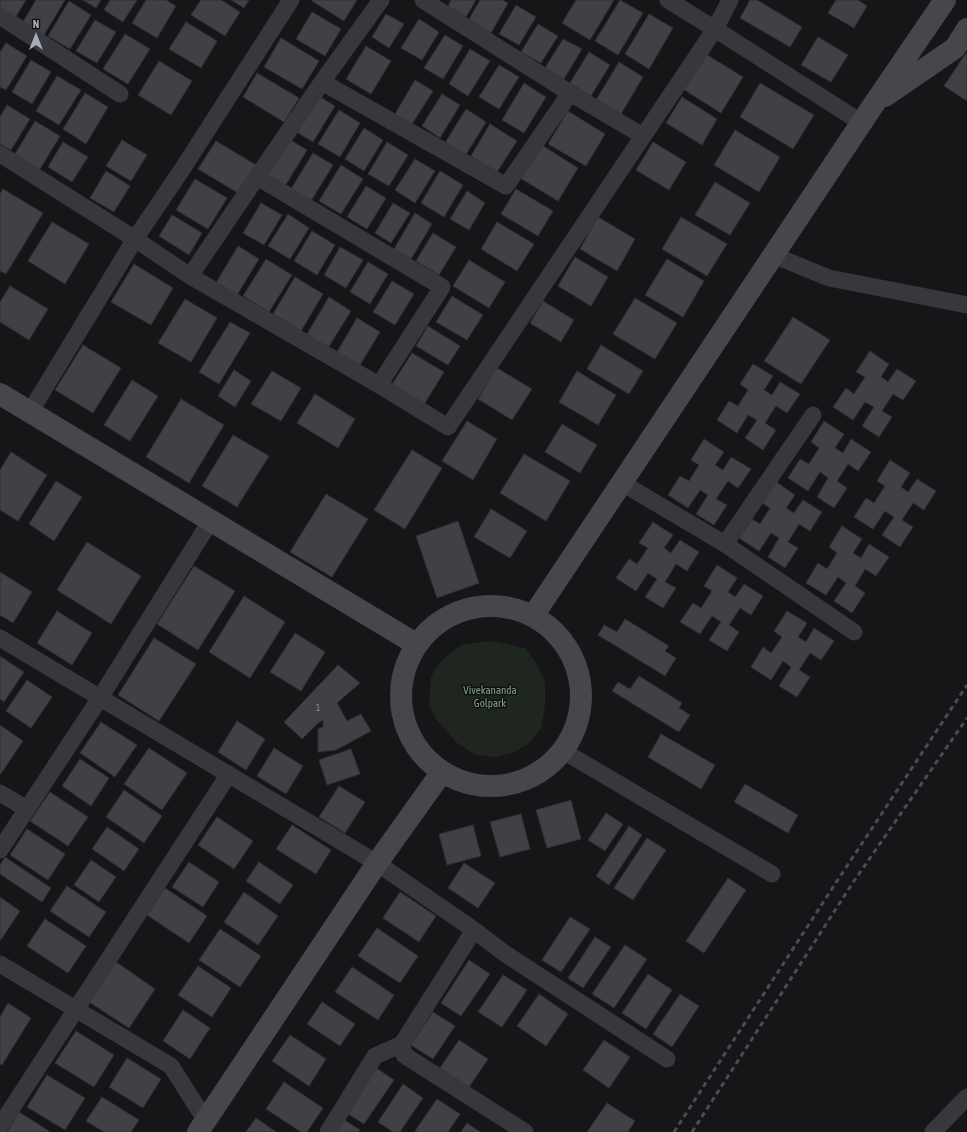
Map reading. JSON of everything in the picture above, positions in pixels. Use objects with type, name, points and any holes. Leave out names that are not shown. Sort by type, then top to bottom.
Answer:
[{"type":"street","points":[[30,412],[135,239],[181,171],[291,0]]},
{"type":"street","points":[[190,276],[322,82],[381,0]]},
{"type":"street","points":[[423,0],[570,93],[643,136]]},
{"type":"street","points":[[668,0],[862,123]]},
{"type":"street","points":[[0,154],[135,239],[190,276],[379,385],[448,427],[715,29],[730,0]]},
{"type":"street","points":[[533,616],[773,255],[945,0]]},
{"type":"street","points":[[0,16],[120,94]]},
{"type":"street","points":[[874,104],[955,48],[967,29]]},
{"type":"street","points":[[322,82],[506,186],[570,93]]},
{"type":"street","points":[[258,177],[442,287],[379,385]]},
{"type":"street","points":[[773,255],[829,278],[967,305]]},
{"type":"street","points":[[0,394],[416,644]]},
{"type":"street","points":[[725,544],[813,414]]},
{"type":"street","points":[[622,483],[725,544],[854,632]]},
{"type":"street","points":[[0,850],[100,698],[211,520]]},
{"type":"street","points":[[502,606],[518,609],[533,616],[548,626],[560,638],[570,652],[577,668],[581,685],[581,703],[578,720],[572,736],[563,750],[551,763],[538,773],[523,780],[506,785],[490,786],[473,784],[442,772],[427,760],[416,747],[407,730],[402,713],[400,695],[402,677],[416,644],[427,631],[440,621],[454,613],[470,608],[502,606]]},
{"type":"street","points":[[0,638],[377,863],[474,930],[504,953],[667,1059]]},
{"type":"street","points":[[563,750],[772,874]]},
{"type":"street","points":[[0,964],[171,1066],[202,1127],[377,863],[442,772]]},
{"type":"street","points":[[0,1126],[229,774]]},
{"type":"street","points":[[0,793],[27,809]]},
{"type":"street","points":[[328,1132],[375,1056],[402,1044],[474,930]]},
{"type":"street","points":[[402,1044],[404,1055],[525,1132]]},
{"type":"street","points":[[933,1132],[967,1097]]},
{"type":"green space","name":"Vivekananda Golpark","points":[[493,641],[525,648],[536,663],[545,682],[545,705],[541,729],[528,744],[513,753],[494,757],[474,754],[457,743],[435,718],[429,705],[431,677],[443,659],[463,644]]},
{"type":"building","points":[[0,0],[26,0],[14,20],[0,12]]},
{"type":"building","points":[[36,0],[65,0],[44,35],[23,22]]},
{"type":"building","points":[[83,0],[101,0],[96,8]]},
{"type":"building","points":[[110,0],[137,0],[123,22],[104,10]]},
{"type":"building","points":[[146,0],[166,0],[176,6],[157,38],[132,23]]},
{"type":"building","points":[[201,0],[221,0],[240,12],[225,36],[191,15]]},
{"type":"building","points":[[231,0],[249,0],[244,8]]},
{"type":"building","points":[[357,0],[344,21],[312,1]]},
{"type":"building","points":[[451,0],[476,0],[466,17],[448,6]]},
{"type":"building","points":[[480,0],[502,0],[508,3],[491,33],[469,19]]},
{"type":"building","points":[[576,0],[614,0],[590,40],[562,23]]},
{"type":"building","points":[[620,0],[643,13],[618,55],[595,41]]},
{"type":"building","points":[[750,0],[757,0],[802,27],[790,47],[740,18]]},
{"type":"building","points":[[836,0],[858,0],[867,6],[854,28],[828,13]]},
{"type":"building","points":[[69,1],[91,15],[70,49],[48,36]]},
{"type":"building","points":[[516,5],[536,17],[519,45],[499,34]]},
{"type":"building","points":[[312,12],[341,29],[325,56],[296,39]]},
{"type":"building","points":[[386,14],[404,24],[389,48],[372,37]]},
{"type":"building","points":[[649,14],[673,28],[649,69],[625,54]]},
{"type":"building","points":[[419,19],[439,32],[422,60],[401,48]]},
{"type":"building","points":[[95,20],[116,32],[97,63],[76,51]]},
{"type":"building","points":[[186,22],[217,41],[201,68],[169,49]]},
{"type":"building","points":[[538,24],[558,36],[541,63],[521,52]]},
{"type":"building","points":[[125,34],[150,49],[128,84],[103,69]]},
{"type":"building","points":[[445,35],[463,46],[443,79],[424,68]]},
{"type":"building","points":[[818,37],[848,55],[831,82],[801,65]]},
{"type":"building","points":[[281,38],[319,61],[302,89],[264,67]]},
{"type":"building","points":[[563,39],[582,49],[564,79],[545,68]]},
{"type":"building","points":[[6,43],[27,56],[6,90],[0,87],[0,52]]},
{"type":"building","points":[[366,46],[391,61],[371,94],[346,79]]},
{"type":"building","points":[[470,49],[490,61],[468,96],[449,84]]},
{"type":"building","points":[[589,52],[610,65],[591,96],[570,83]]},
{"type":"building","points":[[704,53],[743,77],[721,113],[683,89]]},
{"type":"building","points":[[967,53],[967,101],[944,86]]},
{"type":"building","points":[[31,60],[51,72],[32,104],[12,92]]},
{"type":"building","points":[[159,61],[192,81],[171,115],[138,95]]},
{"type":"building","points":[[619,62],[643,77],[621,114],[596,100]]},
{"type":"building","points":[[499,65],[519,77],[499,109],[479,97]]},
{"type":"building","points":[[257,73],[299,98],[284,122],[243,97]]},
{"type":"building","points":[[57,76],[81,90],[59,125],[36,111]]},
{"type":"building","points":[[415,80],[433,91],[412,124],[395,114]]},
{"type":"building","points":[[524,83],[546,97],[524,133],[502,120]]},
{"type":"building","points":[[760,83],[814,115],[793,149],[740,117]]},
{"type":"building","points":[[85,93],[108,107],[86,144],[63,129]]},
{"type":"building","points":[[442,94],[460,105],[440,138],[422,126]]},
{"type":"building","points":[[317,95],[335,106],[313,142],[295,131]]},
{"type":"building","points":[[682,97],[717,119],[702,145],[666,123]]},
{"type":"building","points":[[7,105],[30,119],[11,150],[0,144],[0,117]]},
{"type":"building","points":[[466,109],[486,122],[465,156],[445,143]]},
{"type":"building","points":[[339,110],[360,123],[340,157],[318,144]]},
{"type":"building","points":[[568,111],[605,134],[586,166],[548,144]]},
{"type":"building","points":[[35,121],[60,136],[37,174],[12,159]]},
{"type":"building","points":[[490,124],[517,141],[497,172],[471,156]]},
{"type":"building","points":[[364,128],[383,140],[364,171],[345,159]]},
{"type":"building","points":[[735,130],[780,157],[759,192],[714,165]]},
{"type":"building","points":[[287,138],[307,150],[285,186],[265,174]]},
{"type":"building","points":[[122,140],[147,155],[131,181],[106,166]]},
{"type":"building","points":[[216,141],[256,165],[238,193],[198,169]]},
{"type":"building","points":[[63,142],[88,157],[72,182],[48,167]]},
{"type":"building","points":[[387,142],[408,155],[389,186],[368,174]]},
{"type":"building","points":[[653,142],[686,162],[669,190],[636,170]]},
{"type":"building","points":[[540,144],[578,168],[558,201],[520,178]]},
{"type":"building","points":[[313,153],[333,165],[311,201],[291,189]]},
{"type":"building","points":[[415,159],[435,171],[415,203],[395,190]]},
{"type":"building","points":[[341,165],[363,179],[341,214],[319,201]]},
{"type":"building","points":[[106,171],[130,186],[114,212],[90,198]]},
{"type":"building","points":[[440,171],[463,185],[444,217],[421,203]]},
{"type":"building","points":[[195,179],[227,198],[208,229],[176,210]]},
{"type":"building","points":[[715,182],[750,203],[730,235],[695,215]]},
{"type":"building","points":[[366,186],[386,198],[367,229],[347,217]]},
{"type":"building","points":[[3,189],[43,213],[6,274],[0,271],[0,194]]},
{"type":"building","points":[[516,189],[553,211],[538,236],[501,214]]},
{"type":"building","points":[[467,191],[485,203],[469,230],[450,219]]},
{"type":"building","points":[[261,203],[282,215],[264,245],[243,233]]},
{"type":"building","points":[[393,203],[410,213],[391,243],[375,233]]},
{"type":"building","points":[[415,213],[432,224],[411,259],[394,249]]},
{"type":"building","points":[[288,214],[309,228],[290,259],[268,246]]},
{"type":"building","points":[[172,215],[202,233],[189,255],[159,236]]},
{"type":"building","points":[[598,217],[635,239],[617,271],[580,249]]},
{"type":"building","points":[[681,217],[727,244],[707,276],[662,249]]},
{"type":"building","points":[[52,222],[89,244],[65,284],[28,261]]},
{"type":"building","points":[[497,222],[534,244],[517,271],[481,249]]},
{"type":"building","points":[[312,231],[335,245],[317,275],[294,261]]},
{"type":"building","points":[[433,233],[456,247],[439,275],[416,261]]},
{"type":"building","points":[[238,246],[259,259],[237,295],[216,283]]},
{"type":"building","points":[[340,247],[363,260],[346,288],[324,275]]},
{"type":"building","points":[[575,257],[608,277],[591,306],[558,286]]},
{"type":"building","points":[[266,259],[292,275],[269,312],[243,296]]},
{"type":"building","points":[[667,259],[704,281],[683,317],[645,295]]},
{"type":"building","points":[[469,260],[505,282],[489,308],[453,286]]},
{"type":"building","points":[[368,262],[388,274],[370,304],[350,292]]},
{"type":"building","points":[[134,264],[173,288],[151,325],[111,302]]},
{"type":"building","points":[[295,277],[323,294],[301,331],[273,314]]},
{"type":"building","points":[[392,281],[414,294],[395,325],[373,312]]},
{"type":"building","points":[[10,286],[48,309],[29,340],[0,322],[0,302]]},
{"type":"building","points":[[452,296],[483,315],[467,340],[436,322]]},
{"type":"building","points":[[329,297],[351,311],[328,348],[307,334]]},
{"type":"building","points":[[635,298],[677,323],[655,359],[613,334]]},
{"type":"building","points":[[185,299],[217,318],[191,362],[158,343]]},
{"type":"building","points":[[543,301],[574,320],[561,342],[530,323]]},
{"type":"building","points":[[793,317],[830,340],[801,384],[764,361]]},
{"type":"building","points":[[357,318],[380,332],[360,365],[337,352]]},
{"type":"building","points":[[230,322],[250,333],[219,384],[199,372]]},
{"type":"building","points":[[428,326],[460,346],[448,365],[416,346]]},
{"type":"building","points":[[83,345],[121,368],[93,413],[55,390]]},
{"type":"building","points":[[601,345],[643,371],[629,394],[587,369]]},
{"type":"building","points":[[870,351],[889,364],[881,377],[888,382],[897,369],[916,381],[903,400],[893,394],[882,411],[892,417],[879,437],[862,426],[874,407],[865,402],[853,420],[833,407],[846,388],[854,394],[865,377],[856,372]]},
{"type":"building","points":[[412,353],[444,372],[423,406],[391,386]]},
{"type":"building","points":[[753,364],[773,376],[764,390],[772,395],[780,382],[800,394],[787,413],[776,406],[765,423],[776,430],[763,450],[745,438],[757,420],[748,415],[737,433],[717,420],[729,401],[738,406],[748,390],[740,384]]},
{"type":"building","points":[[497,368],[532,389],[512,420],[478,399]]},
{"type":"building","points":[[234,370],[251,381],[235,407],[218,396]]},
{"type":"building","points":[[272,371],[301,388],[281,421],[251,404]]},
{"type":"building","points":[[577,371],[616,395],[598,425],[559,402]]},
{"type":"building","points":[[132,380],[158,396],[130,441],[104,425]]},
{"type":"building","points":[[315,394],[355,419],[338,448],[297,423]]},
{"type":"building","points":[[181,399],[224,425],[189,483],[146,457]]},
{"type":"building","points":[[467,421],[497,439],[473,480],[442,461]]},
{"type":"building","points":[[824,421],[844,434],[835,448],[843,453],[851,439],[871,452],[858,471],[848,464],[837,481],[847,488],[834,508],[817,497],[828,478],[820,472],[808,491],[788,478],[800,459],[809,464],[819,448],[811,442]]},
{"type":"building","points":[[562,424],[597,445],[580,473],[545,452]]},
{"type":"building","points":[[233,435],[269,456],[237,507],[202,486]]},
{"type":"building","points":[[704,439],[724,452],[715,465],[723,470],[731,457],[751,469],[738,488],[728,481],[716,499],[727,505],[714,525],[696,514],[708,495],[700,490],[688,508],[668,495],[680,476],[689,481],[699,465],[691,460]]},
{"type":"building","points":[[412,450],[442,468],[405,529],[374,510]]},
{"type":"building","points":[[11,452],[47,475],[18,521],[0,510],[0,470]]},
{"type":"building","points":[[524,454],[570,481],[546,521],[500,493]]},
{"type":"building","points":[[890,460],[910,473],[901,487],[908,492],[917,479],[936,491],[924,510],[913,503],[902,520],[913,527],[900,547],[882,535],[894,517],[885,511],[873,529],[854,517],[866,498],[874,503],[885,486],[877,481]]},
{"type":"building","points":[[56,481],[82,497],[54,541],[29,524]]},
{"type":"building","points":[[776,482],[795,495],[786,508],[794,513],[803,500],[822,512],[810,531],[799,524],[788,542],[798,548],[785,568],[768,557],[779,538],[771,533],[759,551],[739,538],[752,519],[760,524],[770,508],[762,503]]},
{"type":"building","points":[[326,494],[368,519],[332,577],[290,552]]},
{"type":"building","points":[[491,509],[527,531],[510,558],[474,537]]},
{"type":"building","points":[[458,521],[479,583],[437,598],[416,536]]},
{"type":"building","points":[[653,522],[673,535],[664,548],[671,553],[680,540],[699,552],[687,571],[676,564],[665,582],[676,588],[663,608],[645,597],[657,579],[648,573],[636,591],[616,578],[629,559],[637,564],[648,548],[639,543]]},
{"type":"building","points":[[842,526],[862,539],[853,553],[861,558],[869,544],[889,557],[876,576],[865,569],[855,586],[865,593],[852,613],[834,601],[846,583],[838,577],[826,595],[806,583],[818,563],[827,569],[837,553],[829,547]]},
{"type":"building","points":[[87,542],[141,576],[111,624],[57,590]]},
{"type":"building","points":[[717,565],[737,578],[728,592],[735,597],[744,584],[763,596],[751,615],[740,608],[729,625],[739,632],[727,651],[709,640],[721,622],[712,616],[700,634],[680,622],[693,603],[701,608],[712,591],[704,586]]},
{"type":"building","points":[[194,566],[235,591],[198,650],[157,624]]},
{"type":"building","points":[[0,572],[32,592],[13,623],[0,615]]},
{"type":"building","points":[[244,596],[285,622],[250,678],[209,652]]},
{"type":"building","points":[[57,611],[92,633],[72,665],[37,643]]},
{"type":"building","points":[[787,611],[807,623],[798,637],[806,642],[814,628],[834,641],[821,660],[810,653],[799,670],[810,677],[797,697],[779,686],[791,667],[783,661],[771,680],[751,667],[763,647],[771,653],[782,637],[774,631]]},
{"type":"building","points":[[625,619],[669,646],[665,651],[676,658],[665,676],[598,635],[604,625],[617,632]]},
{"type":"building","points":[[295,633],[325,652],[301,691],[270,672]]},
{"type":"building","points":[[154,638],[196,664],[159,721],[118,695]]},
{"type":"building","points":[[0,656],[24,672],[4,702],[0,699]]},
{"type":"building","points":[[338,665],[360,683],[337,703],[347,721],[361,714],[371,731],[336,750],[318,752],[318,729],[323,727],[323,720],[302,739],[284,722]]},
{"type":"building","points":[[639,676],[682,703],[679,708],[690,715],[679,732],[612,691],[618,682],[630,689]]},
{"type":"building","points":[[27,680],[52,697],[31,728],[6,711]]},
{"type":"building","points":[[237,721],[265,739],[246,770],[218,752]]},
{"type":"building","points":[[101,722],[137,745],[115,777],[80,753]]},
{"type":"building","points":[[0,725],[23,741],[0,775]]},
{"type":"building","points":[[661,734],[715,765],[701,789],[648,757]]},
{"type":"building","points":[[149,748],[187,773],[162,810],[124,784]]},
{"type":"building","points":[[274,748],[303,766],[286,794],[257,776]]},
{"type":"building","points":[[351,749],[360,774],[327,785],[319,760]]},
{"type":"building","points":[[80,759],[109,778],[91,806],[62,786]]},
{"type":"building","points":[[745,784],[798,815],[788,833],[734,802]]},
{"type":"building","points":[[339,786],[365,802],[345,833],[319,817]]},
{"type":"building","points":[[124,790],[162,816],[144,843],[106,817]]},
{"type":"building","points":[[50,792],[88,817],[68,846],[30,821]]},
{"type":"building","points":[[571,800],[581,839],[547,848],[536,810]]},
{"type":"building","points":[[606,813],[623,824],[605,851],[588,840]]},
{"type":"building","points":[[521,814],[530,849],[500,857],[490,822]]},
{"type":"building","points":[[217,817],[253,841],[234,869],[198,845]]},
{"type":"building","points":[[292,825],[331,850],[316,874],[276,849]]},
{"type":"building","points":[[473,825],[481,856],[447,865],[439,834]]},
{"type":"building","points":[[629,826],[642,835],[609,885],[596,876]]},
{"type":"building","points":[[107,827],[139,849],[124,871],[92,849]]},
{"type":"building","points":[[27,829],[65,854],[48,880],[10,855]]},
{"type":"building","points":[[647,838],[666,850],[633,900],[614,888]]},
{"type":"building","points":[[5,857],[51,888],[42,902],[0,874],[0,865]]},
{"type":"building","points":[[91,860],[116,877],[99,902],[74,885]]},
{"type":"building","points":[[189,862],[219,882],[203,907],[172,887]]},
{"type":"building","points":[[259,862],[293,885],[280,904],[246,881]]},
{"type":"building","points":[[464,863],[495,883],[478,908],[448,888]]},
{"type":"building","points":[[728,878],[746,890],[704,953],[686,941]]},
{"type":"building","points":[[67,886],[106,912],[89,937],[50,911]]},
{"type":"building","points":[[165,888],[207,916],[189,943],[147,915]]},
{"type":"building","points":[[244,892],[278,916],[258,945],[224,922]]},
{"type":"building","points":[[400,892],[436,916],[419,942],[383,918]]},
{"type":"building","points":[[0,897],[20,911],[0,941]]},
{"type":"building","points":[[570,917],[590,929],[561,972],[542,960]]},
{"type":"building","points":[[45,919],[86,946],[68,973],[27,946]]},
{"type":"building","points":[[377,928],[418,956],[400,983],[358,956]]},
{"type":"building","points":[[220,929],[261,956],[240,987],[199,960]]},
{"type":"building","points":[[595,937],[611,947],[583,988],[568,978]]},
{"type":"building","points":[[625,945],[647,959],[614,1008],[592,994]]},
{"type":"building","points":[[469,960],[490,974],[461,1016],[441,1003]]},
{"type":"building","points":[[116,962],[155,989],[129,1028],[89,1002]]},
{"type":"building","points":[[198,966],[231,988],[212,1017],[178,995]]},
{"type":"building","points":[[352,967],[394,995],[378,1020],[335,992]]},
{"type":"building","points":[[648,974],[672,990],[646,1029],[622,1013]]},
{"type":"building","points":[[503,975],[527,990],[502,1027],[478,1012]]},
{"type":"building","points":[[539,994],[568,1014],[546,1046],[517,1026]]},
{"type":"building","points":[[680,994],[699,1006],[672,1047],[653,1034]]},
{"type":"building","points":[[322,1002],[355,1024],[340,1046],[307,1024]]},
{"type":"building","points":[[8,1003],[31,1018],[2,1065],[0,1064],[0,1017]]},
{"type":"building","points":[[183,1010],[210,1028],[190,1059],[163,1041]]},
{"type":"building","points":[[433,1012],[455,1026],[433,1059],[411,1045]]},
{"type":"building","points":[[76,1031],[114,1055],[94,1087],[55,1063]]},
{"type":"building","points":[[290,1035],[326,1059],[309,1086],[272,1061]]},
{"type":"building","points":[[459,1040],[488,1059],[469,1087],[440,1068]]},
{"type":"building","points":[[604,1040],[630,1057],[609,1088],[583,1070]]},
{"type":"building","points":[[127,1058],[161,1079],[143,1108],[109,1087]]},
{"type":"building","points":[[375,1067],[394,1080],[364,1124],[345,1112]]},
{"type":"building","points":[[47,1075],[85,1098],[65,1130],[27,1107]]},
{"type":"building","points":[[284,1082],[323,1108],[307,1132],[301,1132],[266,1109]]},
{"type":"building","points":[[403,1084],[423,1098],[400,1132],[393,1132],[378,1122]]},
{"type":"building","points":[[102,1097],[139,1120],[131,1132],[104,1132],[86,1121]]},
{"type":"building","points":[[437,1099],[460,1114],[448,1132],[416,1132],[415,1131]]},
{"type":"building","points":[[607,1103],[635,1121],[628,1132],[587,1132]]},
{"type":"building","points":[[19,1112],[49,1131],[7,1132]]},
{"type":"building","points":[[256,1118],[276,1132],[246,1132]]},
{"type":"building","points":[[343,1119],[360,1130],[358,1132],[334,1132]]},
{"type":"building","points":[[467,1123],[480,1132],[461,1132]]},
{"type":"railway","points":[[674,1132],[839,878],[967,685]]},
{"type":"railway","points":[[692,1132],[852,884],[967,718]]}]
